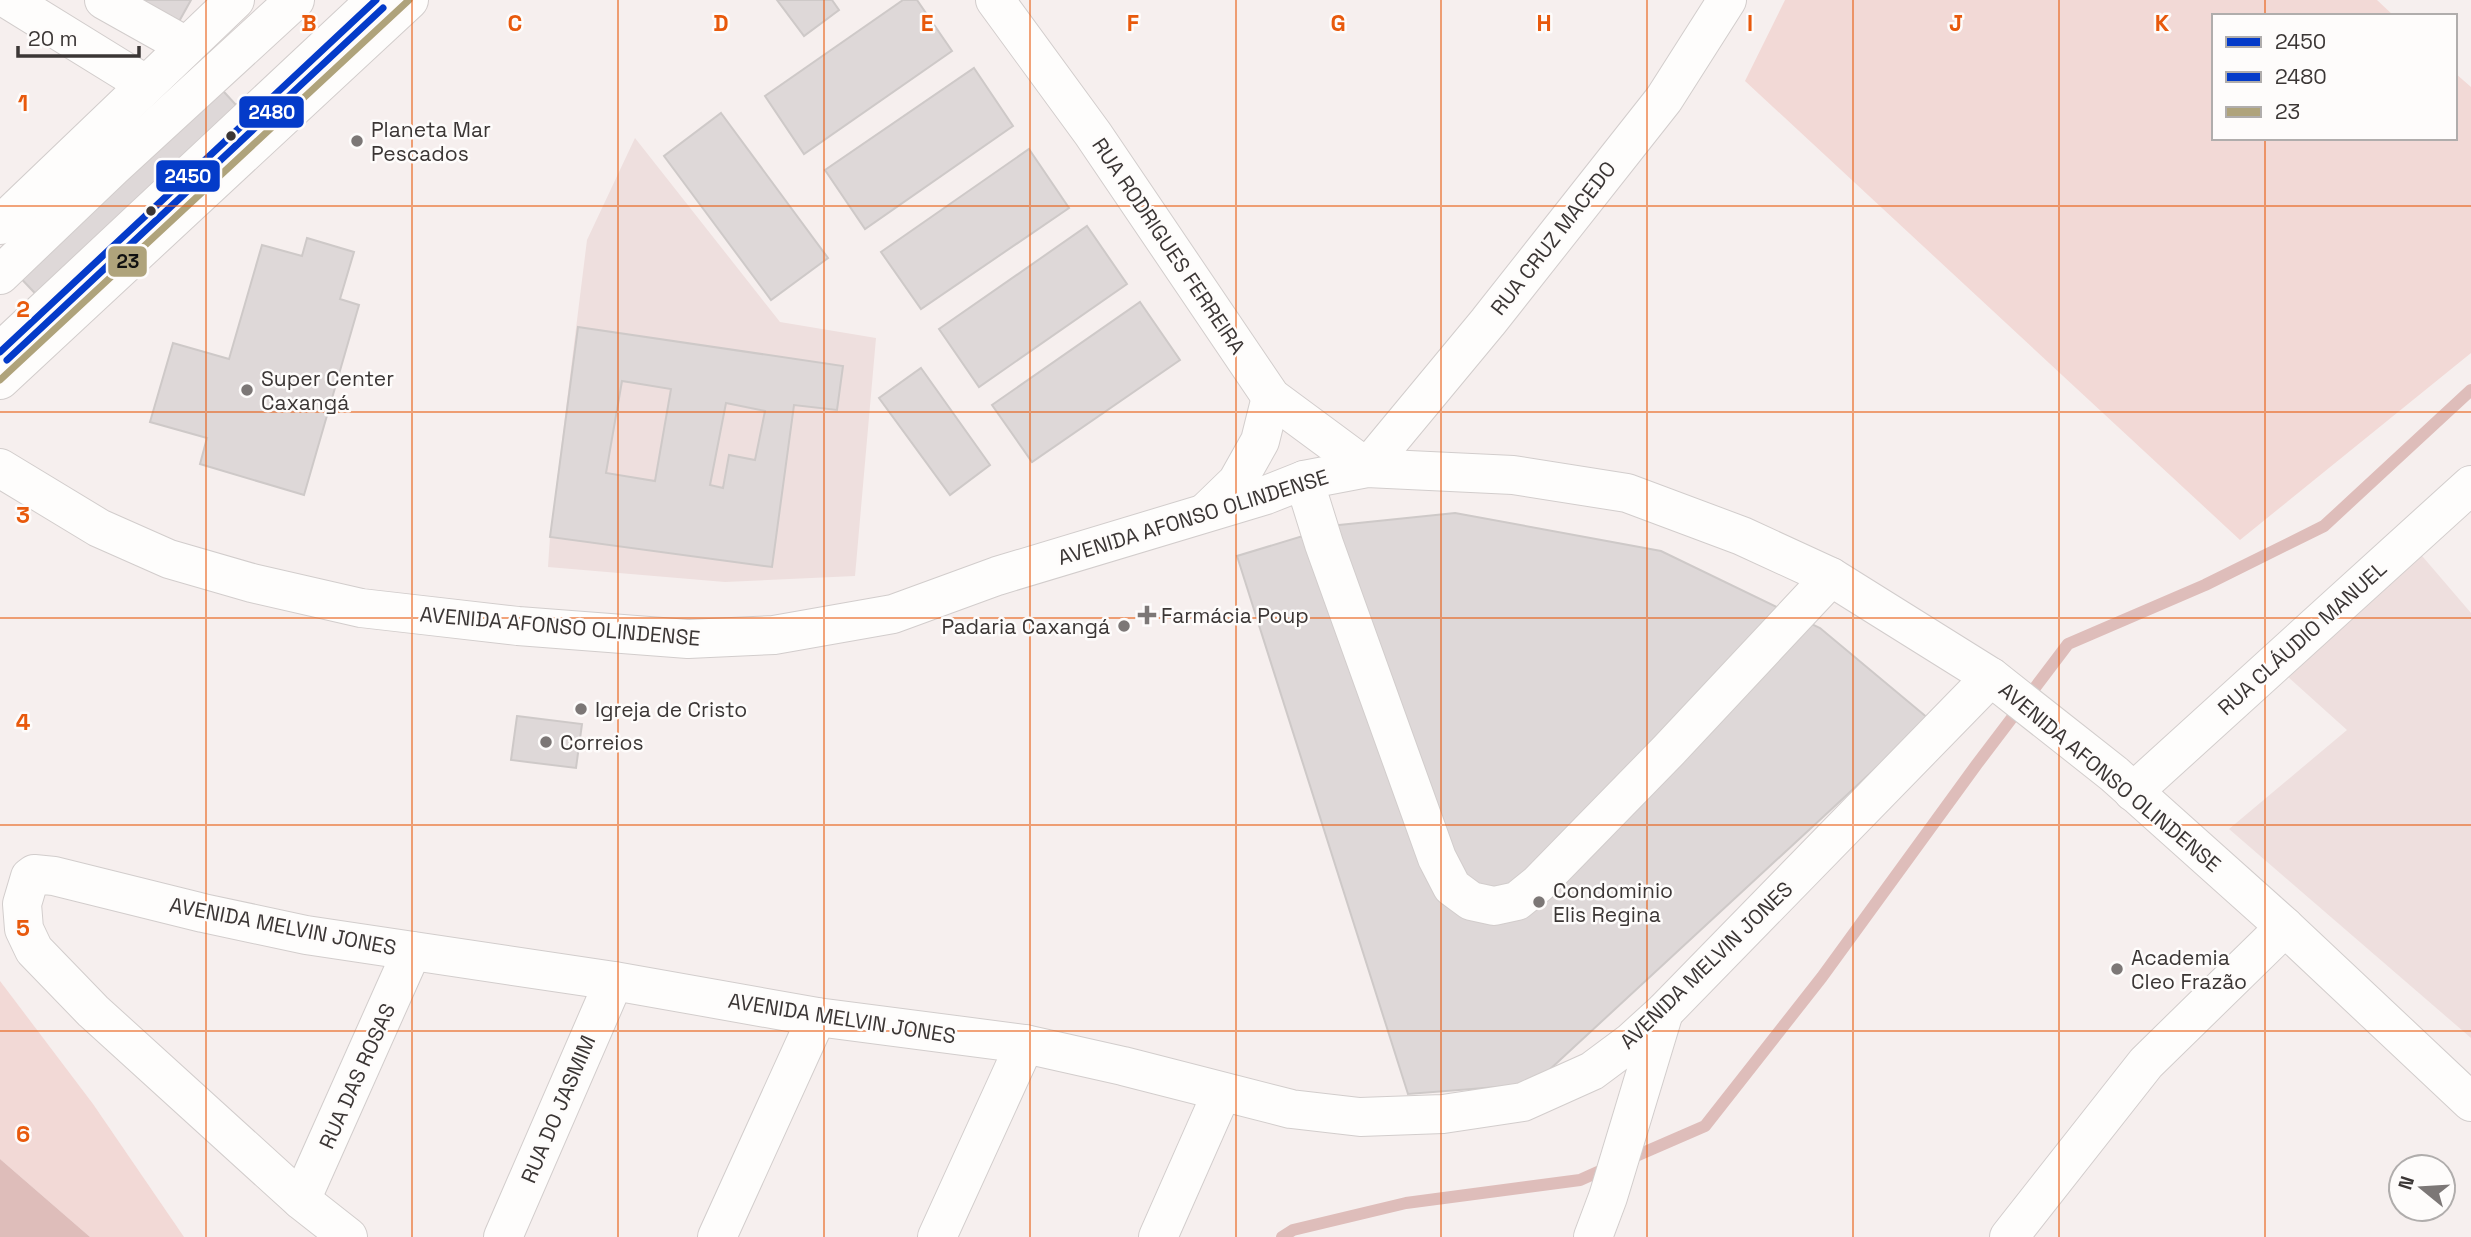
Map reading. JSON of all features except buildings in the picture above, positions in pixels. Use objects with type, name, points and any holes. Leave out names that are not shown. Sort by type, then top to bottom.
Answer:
[{"type":"street","points":[[9,0],[145,84]]},
{"type":"street","points":[[104,0],[186,46]]},
{"type":"street","points":[[0,225],[236,0]]},
{"type":"street","points":[[0,275],[295,0]]},
{"type":"street","points":[[0,352],[376,0]]},
{"type":"street","points":[[0,380],[409,0]]},
{"type":"street","name":"RUA RODRIGUES FERREIRA","points":[[995,0],[1093,134],[1271,397],[1367,468]]},
{"type":"street","name":"RUA CRUZ MACEDO","points":[[1367,468],[1664,99],[1727,0]]},
{"type":"street","points":[[1205,514],[1237,482],[1254,452],[1260,441],[1271,397]]},
{"type":"street","name":"AVENIDA AFONSO OLINDENSE","points":[[0,468],[99,528],[170,559],[252,583],[360,608],[518,626],[688,639],[774,635],[893,614],[997,576],[1266,495],[1304,480],[1367,468],[1513,475],[1627,493],[1742,536],[1831,577],[1997,682],[2133,792],[2285,927],[2471,1102]]},
{"type":"street","points":[[1304,480],[1324,544],[1437,858],[1452,887],[1471,901],[1494,906],[1517,901],[1538,884],[1668,751],[1831,577]]},
{"type":"street","name":"RUA CLÁUDIO MANUEL","points":[[2133,792],[2471,485]]},
{"type":"street","name":"AVENIDA MELVIN JONES","points":[[348,1237],[301,1200],[93,1011],[34,950],[24,929],[22,904],[27,881],[34,874],[54,876],[267,927],[614,981],[817,1017],[1025,1044],[1291,1109],[1360,1117],[1443,1114],[1523,1102],[1592,1071],[1631,1042],[1997,682]]},
{"type":"street","points":[[2009,1237],[2146,1063],[2285,927]]},
{"type":"street","name":"RUA DAS ROSAS","points":[[301,1200],[412,951]]},
{"type":"street","name":"RUA DO JASMIM","points":[[503,1237],[614,981]]},
{"type":"street","points":[[1593,1237],[1664,1012]]},
{"type":"street","points":[[717,1237],[817,1017]]},
{"type":"street","points":[[937,1237],[1025,1044]]},
{"type":"street","points":[[1158,1237],[1222,1092]]},
{"type":"shaded area","points":[[1785,0],[2377,0],[2392,14],[2212,14],[2212,140],[2457,140],[2457,75],[2471,87],[2471,353],[2240,540],[1745,81]]},
{"type":"shaded area","points":[[635,138],[780,322],[876,338],[855,576],[725,582],[548,567],[587,240]]},
{"type":"shaded area","points":[[2417,550],[2471,613],[2471,1038],[2229,829],[2347,730],[2287,676]]},
{"type":"shaded area","points":[[0,981],[93,1104],[184,1237],[90,1237],[0,1159]]},
{"type":"shaded area","points":[[0,1159],[90,1237],[0,1237]]},
{"type":"waterway","points":[[1629,1159],[1705,1126],[1822,977],[2068,644],[2205,585],[2324,526],[2471,390]]},
{"type":"waterway","points":[[1282,1237],[1293,1230],[1406,1203],[1580,1180],[1609,1167]]},
{"type":"transit line","name":"2450","points":[[0,352],[376,0]]},
{"type":"transit line","name":"23","points":[[0,380],[409,0]]},
{"type":"transit line","name":"2480","points":[[7,360],[383,8]]},
{"type":"place","name":"Planeta Mar Pescados","points":[[357,141]]},
{"type":"place","name":"Super Center Caxangá","points":[[247,390]]},
{"type":"place","name":"Farmácia Poup","points":[[1147,615]]},
{"type":"place","name":"Padaria Caxangá","points":[[1124,626]]},
{"type":"place","name":"Igreja de Cristo","points":[[581,709]]},
{"type":"place","name":"Correios","points":[[546,742]]},
{"type":"place","name":"Condominio Elis Regina","points":[[1539,902]]},
{"type":"place","name":"Academia Cleo Frazão","points":[[2117,969]]}]
